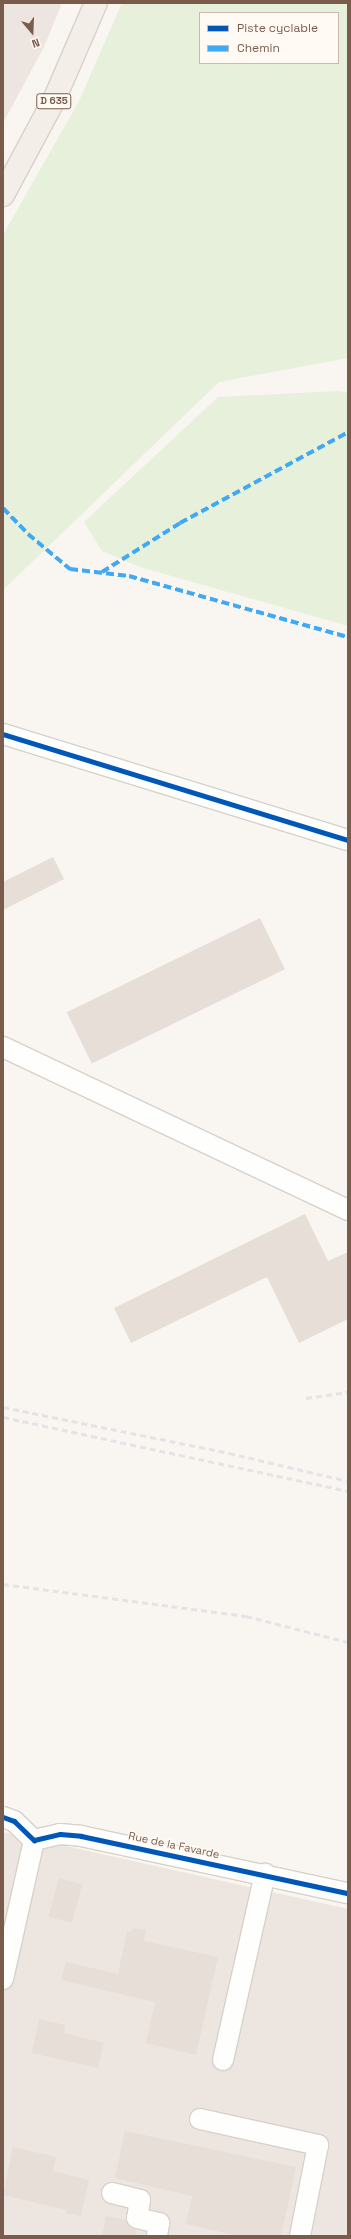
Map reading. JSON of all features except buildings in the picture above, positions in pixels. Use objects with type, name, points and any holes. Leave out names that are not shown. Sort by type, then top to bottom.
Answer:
[{"type":"main road","name":"D 635","points":[[3,194],[54,100],[96,3]]},
{"type":"street","points":[[3,734],[348,840]]},
{"type":"street","points":[[3,1047],[348,1210]]},
{"type":"street","points":[[3,1817],[14,1821],[34,1840],[3,1976]]},
{"type":"street","name":"Rue de la Favarde","points":[[34,1840],[60,1834],[81,1836],[265,1874],[348,1893]]},
{"type":"street","points":[[223,2060],[265,1874]]},
{"type":"street","points":[[200,2119],[318,2145],[300,2236]]},
{"type":"street","points":[[112,2193],[140,2200],[137,2218],[160,2223],[157,2236]]},
{"type":"shaded area","points":[[3,3],[62,3],[44,47],[3,123]]},
{"type":"shaded area","points":[[3,1832],[348,1909],[348,2236],[3,2236]]},
{"type":"green space","points":[[122,3],[348,3],[348,358],[219,382],[3,590],[3,235],[79,101]]},
{"type":"green space","points":[[339,391],[348,393],[348,626],[140,567],[102,551],[84,522],[218,397]]},
{"type":"railway","points":[[306,1398],[348,1392]]},
{"type":"railway","points":[[3,1407],[229,1453],[348,1481]]},
{"type":"railway","points":[[3,1417],[348,1491]]},
{"type":"railway","points":[[3,1584],[246,1616],[348,1642]]},
{"type":"marked path","points":[[102,572],[180,523],[348,432]]},
{"type":"marked path","points":[[3,508],[28,534],[70,569],[129,576],[348,637]]},
{"type":"cycle path","points":[[3,734],[348,840]]},
{"type":"cycle path","points":[[3,1817],[14,1821],[34,1840],[60,1834],[81,1836],[348,1893]]}]
